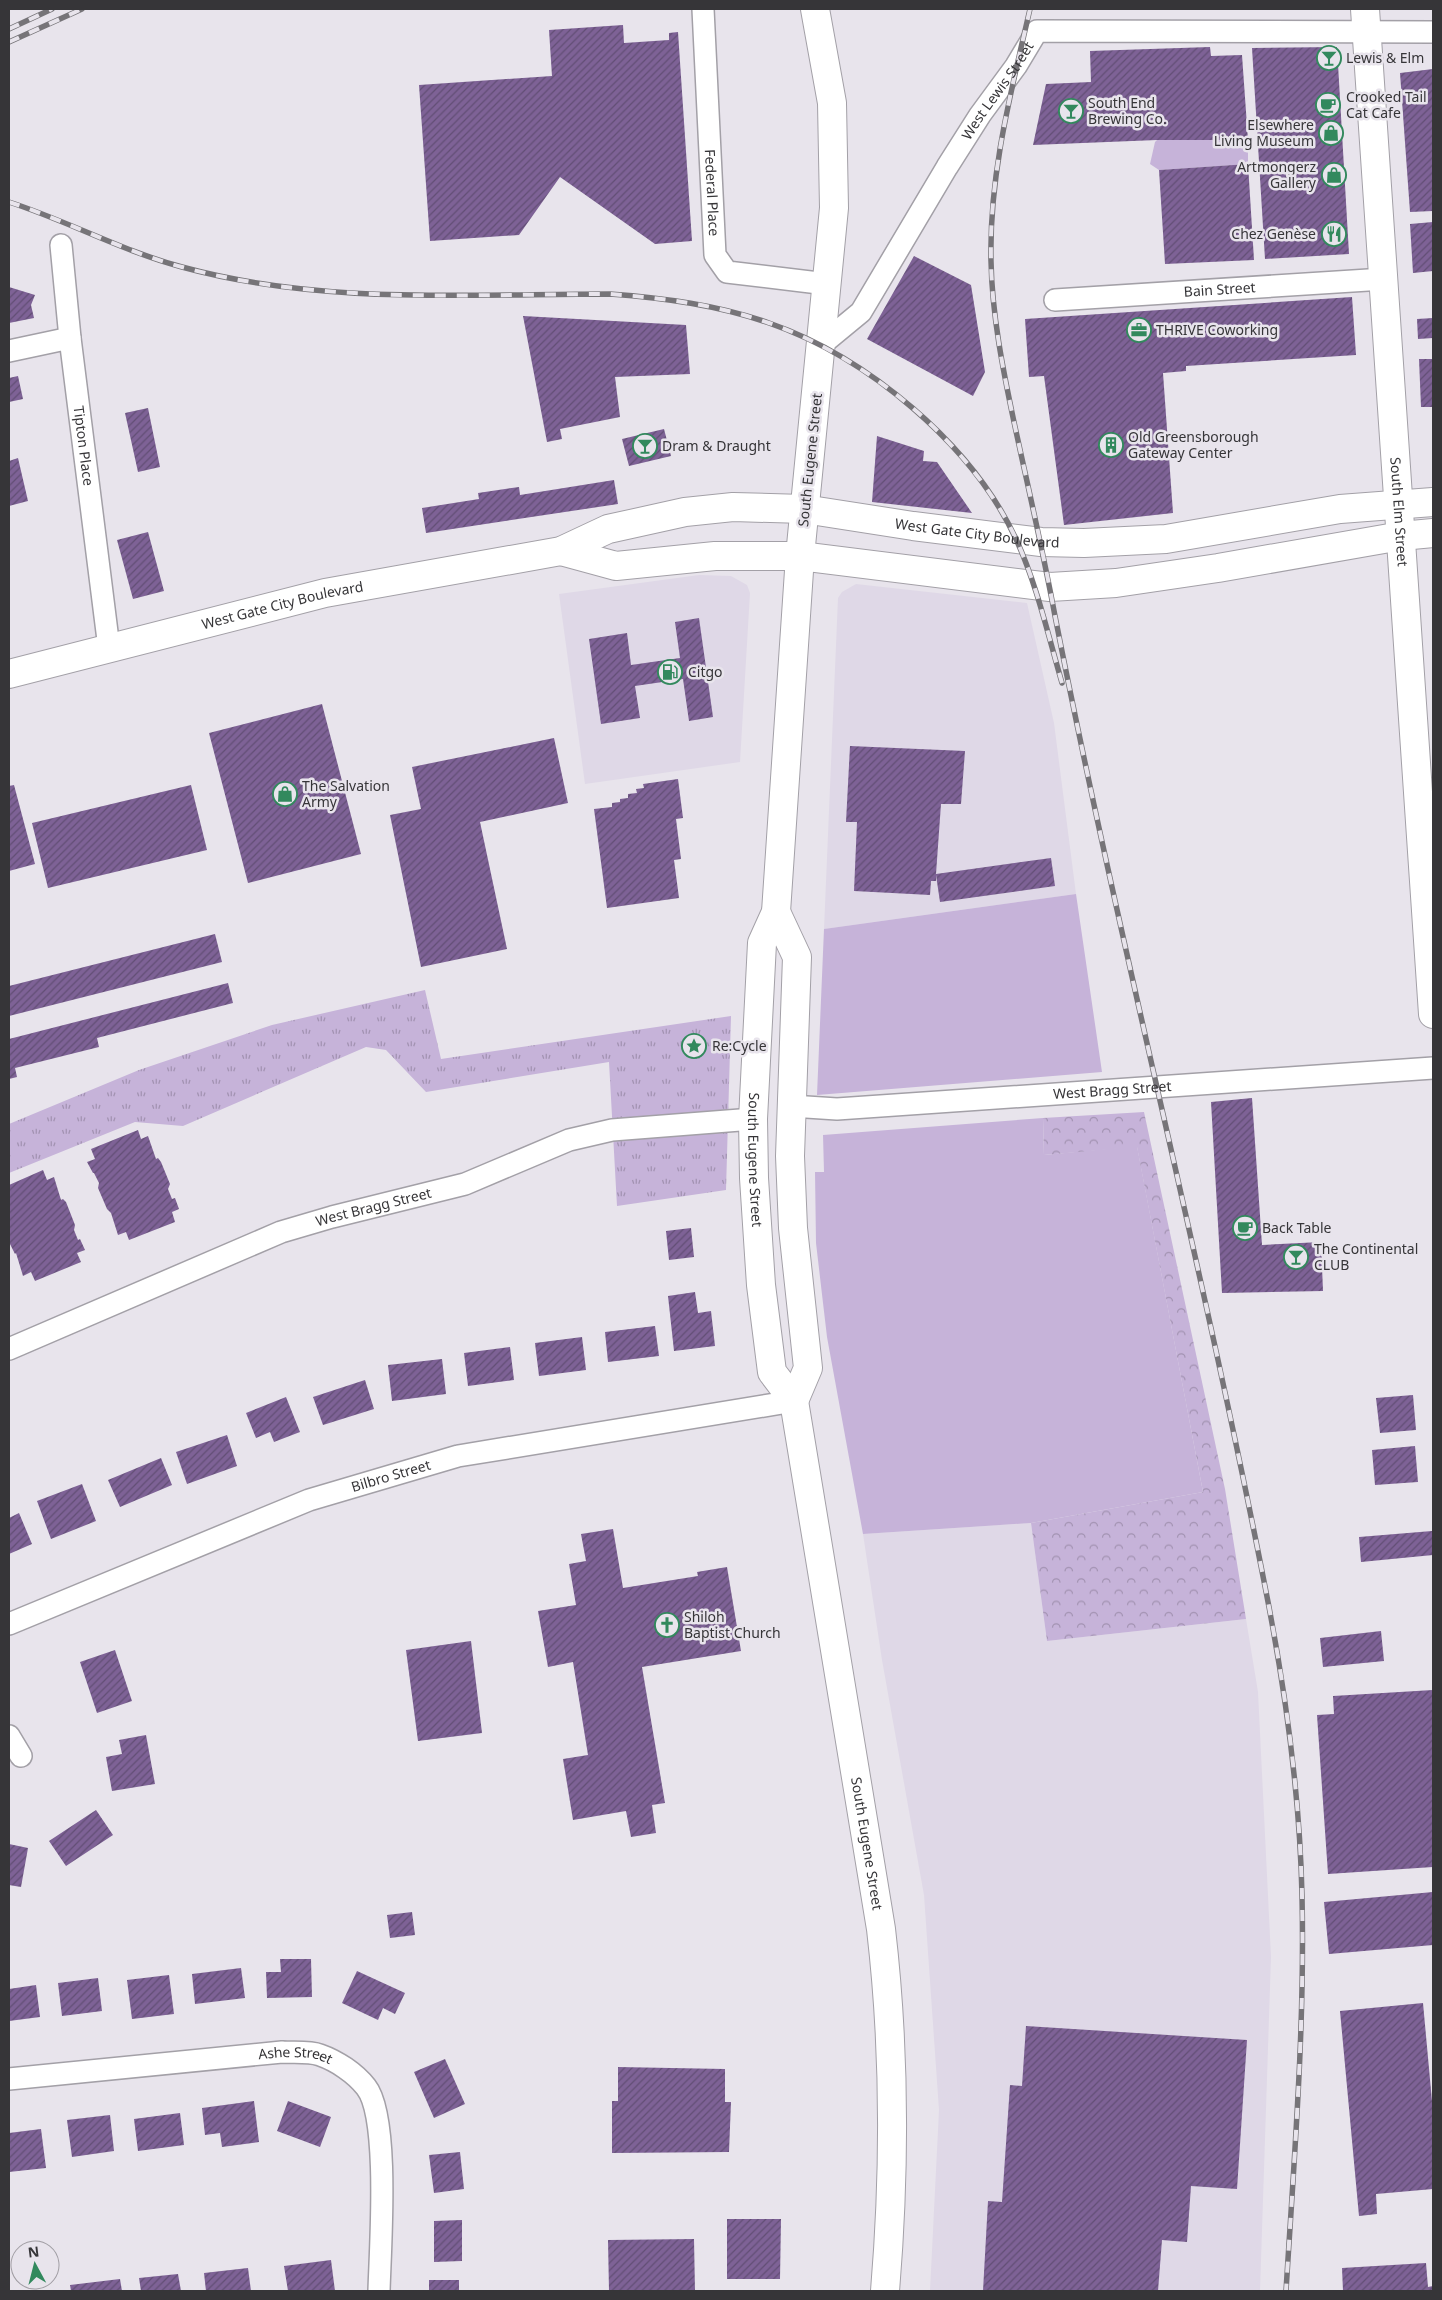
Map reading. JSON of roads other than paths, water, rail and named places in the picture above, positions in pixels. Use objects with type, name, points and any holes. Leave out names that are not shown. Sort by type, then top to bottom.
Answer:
[{"type":"main road","name":"South Eugene Street","points":[[815,9],[832,104],[834,208],[800,556],[776,912],[762,943],[753,1119],[756,1228],[772,1372],[794,1401],[856,1770],[887,1978],[891,2063],[891,2175],[885,2291]]},
{"type":"main road","name":"South Elm Street","points":[[1366,21],[1433,1014]]},
{"type":"main road","name":"West Gate City Boulevard","points":[[9,674],[325,594],[561,551],[608,529],[685,512],[733,507],[804,509],[913,526],[1041,542],[1084,543],[1166,539],[1340,509],[1433,502]]},
{"type":"main road","name":"West Gate City Boulevard","points":[[561,551],[616,566],[715,556],[800,556],[1050,587],[1116,583],[1218,568],[1400,536],[1433,533]]},
{"type":"main road","name":"South Eugene Street","points":[[776,912],[797,957],[790,1156],[793,1228],[808,1368],[794,1401]]},
{"type":"street","name":"Federal Place","points":[[703,9],[715,255],[727,272],[827,284]]},
{"type":"street","points":[[1366,21],[1433,32]]},
{"type":"street","name":"West Lewis Street","points":[[821,344],[861,312],[947,167],[980,116],[1016,66],[1037,31],[1366,21]]},
{"type":"street","name":"Tipton Place","points":[[60,245],[109,648]]},
{"type":"street","name":"Bain Street","points":[[1055,300],[1384,279]]},
{"type":"street","points":[[9,351],[70,338]]},
{"type":"street","name":"West Bragg Street","points":[[792,1106],[837,1109],[1433,1068]]},
{"type":"street","name":"West Bragg Street","points":[[9,1349],[282,1232],[332,1217],[465,1184],[569,1140],[612,1130],[753,1119]]},
{"type":"street","name":"Bilbro Street","points":[[9,1624],[308,1500],[458,1456],[794,1401]]},
{"type":"street","points":[[9,1736],[21,1756]]},
{"type":"street","name":"Ashe Street","points":[[9,2079],[282,2052],[319,2054],[349,2070],[367,2088],[377,2113],[382,2186],[379,2291]]},
{"type":"railway","points":[[9,29],[52,9]]},
{"type":"railway","points":[[9,42],[82,9]]},
{"type":"railway","points":[[1030,9],[997,165],[991,229],[993,302],[1006,382],[1046,567],[1080,740],[1244,1483],[1269,1607],[1287,1715],[1299,1823],[1303,1945],[1298,2093],[1286,2291]]},
{"type":"railway","points":[[9,202],[138,253],[182,267],[234,279],[288,287],[395,295],[610,294],[650,298],[691,303],[730,311],[769,323],[806,338],[843,358],[879,381],[913,408],[973,470],[997,504],[1016,539],[1042,610],[1062,683]]},
{"type":"place","name":"Lewis & Elm","points":[[1329,58]]},
{"type":"place","name":"Crooked Tail Cat Cafe","points":[[1328,105]]},
{"type":"place","name":"South End Brewing Co.","points":[[1071,111]]},
{"type":"place","name":"Elsewhere Living Museum","points":[[1331,133]]},
{"type":"place","name":"Artmongerz Gallery","points":[[1334,175]]},
{"type":"place","name":"Chez Genèse","points":[[1334,234]]},
{"type":"place","name":"THRIVE Coworking","points":[[1139,330]]},
{"type":"place","name":"Old Greensborough Gateway Center","points":[[1111,445]]},
{"type":"place","name":"Dram & Draught","points":[[645,446]]},
{"type":"place","name":"Citgo","points":[[670,672]]},
{"type":"place","name":"The Salvation Army","points":[[285,794]]},
{"type":"place","name":"Re:Cycle","points":[[694,1046]]},
{"type":"place","name":"Back Table","points":[[1245,1228]]},
{"type":"place","name":"The Continental CLUB","points":[[1296,1257]]},
{"type":"place","name":"Shiloh Baptist Church","points":[[667,1625]]}]
